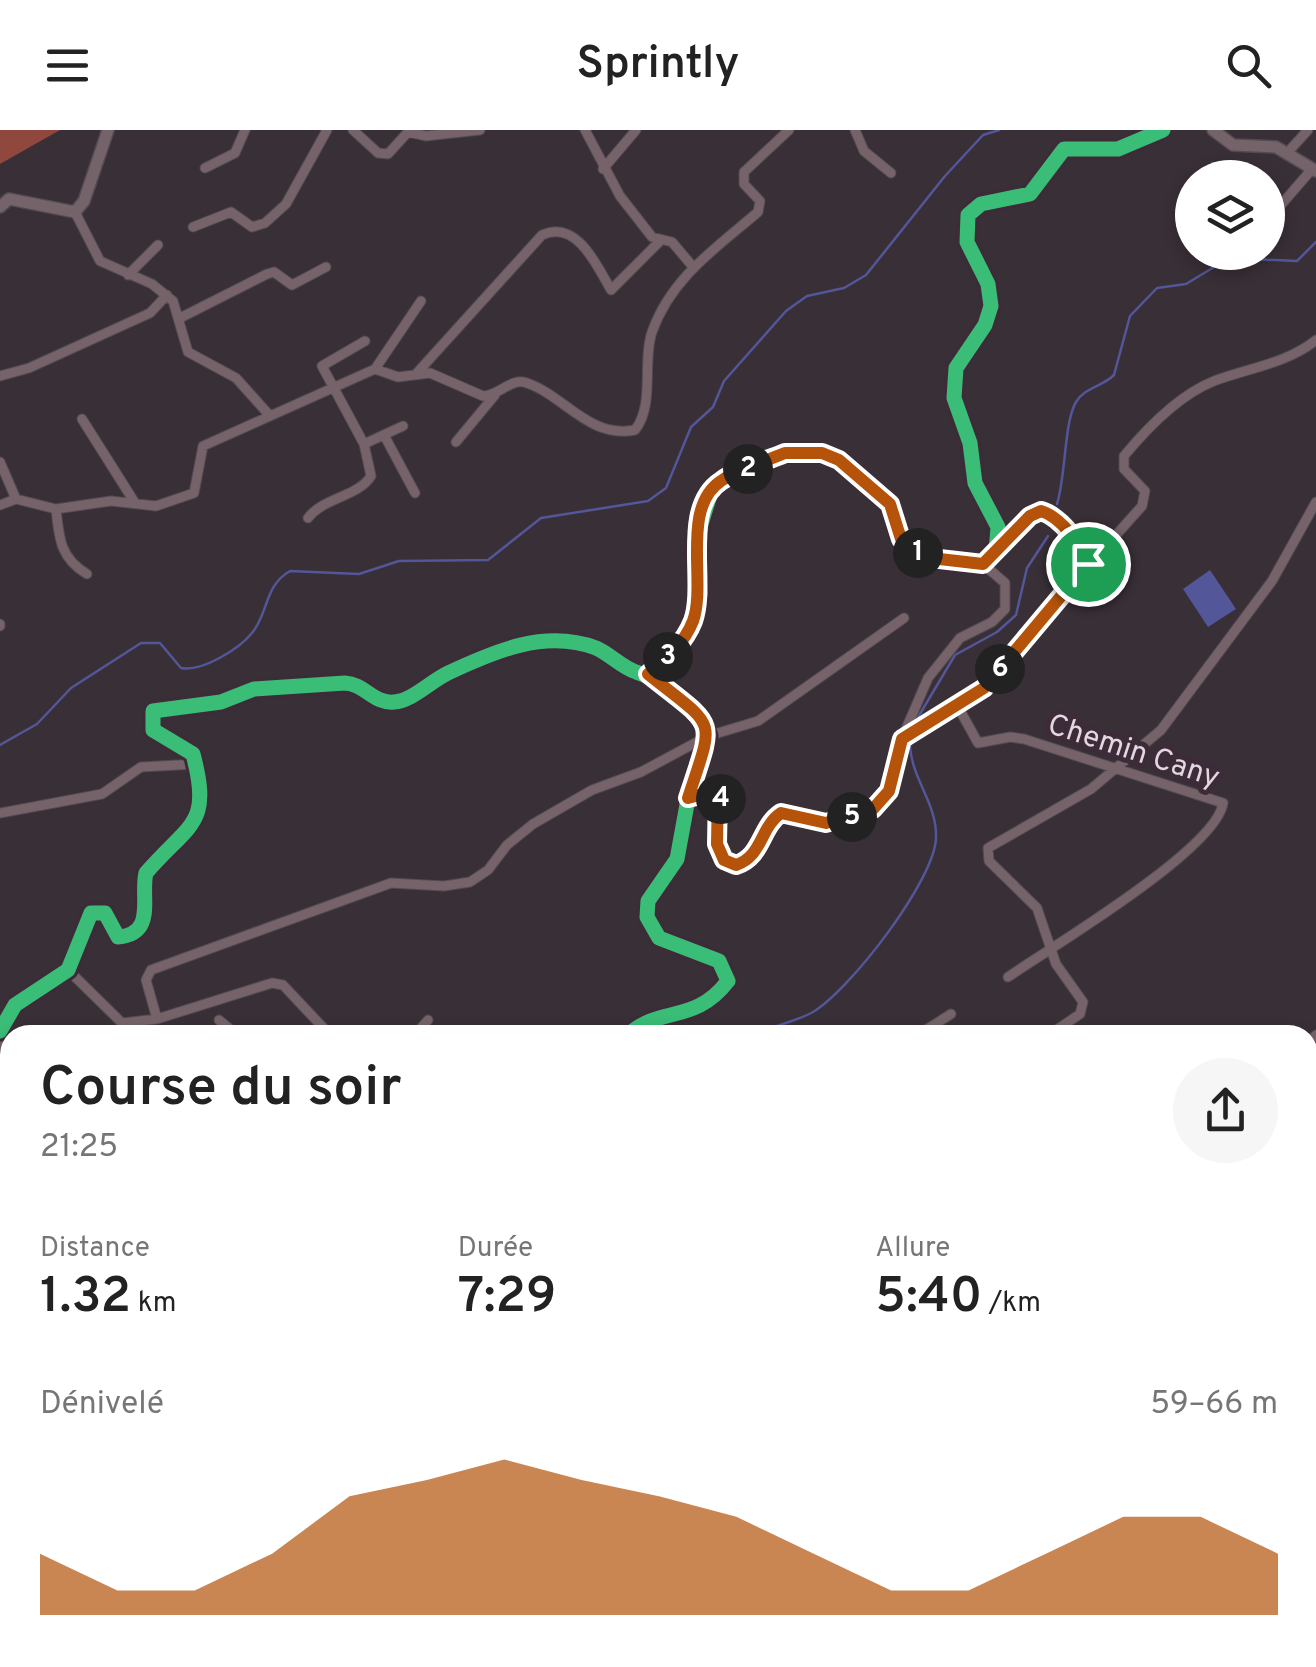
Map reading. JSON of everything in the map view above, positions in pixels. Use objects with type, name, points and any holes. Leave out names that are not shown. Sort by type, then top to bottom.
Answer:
[{"type":"main road","points":[[0,207],[9,199],[75,212],[95,173],[108,130]]},
{"type":"main road","points":[[1214,130],[1233,145],[1262,144],[1288,152],[1314,170]]},
{"type":"street","points":[[205,168],[235,153],[245,130]]},
{"type":"street","points":[[193,227],[226,212],[235,213],[252,227],[276,215],[327,130]]},
{"type":"street","points":[[353,130],[382,154],[391,152],[408,132],[426,136],[480,130]]},
{"type":"street","points":[[585,130],[603,169],[652,237],[672,242],[694,268]]},
{"type":"street","points":[[603,169],[636,130]]},
{"type":"street","points":[[456,442],[489,407],[495,394],[513,382],[527,382],[572,414],[606,429],[635,430],[643,413],[652,333],[668,292],[758,212],[760,201],[744,184],[744,172],[789,130]]},
{"type":"street","points":[[856,130],[864,152],[891,173]]},
{"type":"street","points":[[999,546],[998,527],[975,483],[970,443],[954,398],[956,368],[985,325],[991,306],[988,284],[967,242],[968,216],[981,204],[1016,200],[1030,194],[1064,149],[1118,149],[1163,130]]},
{"type":"street","points":[[1288,152],[1308,130]]},
{"type":"street","points":[[1285,202],[1314,170]]},
{"type":"street","points":[[75,212],[96,258],[168,295],[180,318],[188,352],[236,378],[270,416]]},
{"type":"street","points":[[416,374],[547,232],[559,231],[582,244],[612,290],[660,242]]},
{"type":"street","points":[[128,276],[158,245]]},
{"type":"street","points":[[180,318],[266,274],[274,272],[289,284],[300,284],[326,267]]},
{"type":"street","points":[[0,376],[29,368],[150,313],[168,295]]},
{"type":"street","points":[[0,505],[16,499],[56,509],[135,503],[161,506],[191,495],[198,485],[203,446],[375,369],[421,301]]},
{"type":"street","points":[[688,798],[718,790],[719,853],[726,862],[744,863],[781,813],[826,823],[878,805],[893,781],[900,743],[906,735],[990,682],[1144,501],[1145,491],[1123,461],[1161,418],[1197,389],[1281,359],[1316,340]]},
{"type":"street","points":[[308,518],[317,507],[368,482],[370,462],[364,444],[322,368],[324,362],[365,342]]},
{"type":"street","points":[[375,369],[398,377],[434,374],[477,394],[495,394]]},
{"type":"street","points":[[82,420],[135,503]]},
{"type":"street","points":[[364,444],[404,426]]},
{"type":"street","points":[[384,435],[415,493]]},
{"type":"street","points":[[648,674],[682,642],[694,618],[700,583],[695,543],[711,492],[721,480],[785,453],[822,453],[839,460],[890,504],[901,539],[922,557],[983,564],[1005,583],[1005,609],[951,646],[928,678],[910,715],[906,735]]},
{"type":"street","points":[[0,462],[16,499]]},
{"type":"street","points":[[1064,1025],[1080,1014],[1083,1005],[1056,964],[1030,896],[989,861],[986,852],[1091,789],[1161,730],[1272,580],[1316,502]]},
{"type":"street","points":[[56,509],[61,548],[74,566],[87,574]]},
{"type":"street","points":[[983,564],[1034,512],[1044,511],[1084,552],[1088,564]]},
{"type":"street","points":[[157,1018],[146,980],[151,970],[391,883],[444,886],[470,882],[488,870],[533,824],[592,790],[641,772],[708,736],[742,728],[774,711],[904,618]]},
{"type":"street","points":[[4,1025],[15,1005],[68,970],[91,912],[105,913],[118,936],[130,934],[142,922],[148,904],[146,873],[199,811],[202,775],[186,746],[152,730],[153,711],[221,702],[254,689],[345,683],[356,684],[381,701],[398,702],[455,670],[545,638],[590,646],[648,674],[695,712],[708,736],[688,798],[676,859],[648,902],[646,918],[659,938],[719,961],[728,981],[690,1012],[648,1019],[640,1025]]},
{"type":"street","name":"Chemin Cany","points":[[957,705],[978,744],[1016,738],[1219,800],[1223,808],[1176,861],[1008,978]]},
{"type":"street","points":[[0,813],[102,794],[141,767],[196,764]]},
{"type":"street","points":[[68,970],[117,1021],[157,1018],[261,984],[278,983],[320,1025]]},
{"type":"street","points":[[934,1025],[951,1014]]},
{"type":"street","points":[[219,1020],[225,1025]]},
{"type":"street","points":[[424,1025],[428,1020]]},
{"type":"shaded area","points":[[0,130],[60,130],[0,164]]},
{"type":"water","points":[[1210,570],[1236,609],[1208,627],[1183,589]]},
{"type":"waterway","points":[[0,745],[37,724],[71,688],[141,643],[160,643],[181,668],[209,663],[229,652],[252,633],[275,584],[290,571],[359,574],[399,561],[488,560],[541,518],[648,501],[666,488],[691,427],[713,407],[724,381],[786,311],[807,296],[844,288],[866,275],[945,176],[983,135],[999,130]]},
{"type":"waterway","points":[[1057,504],[1069,422],[1076,402],[1114,375],[1130,316],[1157,288],[1186,284],[1229,258],[1297,261],[1316,242]]},
{"type":"waterway","points":[[917,719],[955,655],[997,632],[1016,615],[1027,568],[1048,536]]},
{"type":"waterway","points":[[780,1025],[813,1012],[847,982],[888,932],[922,879],[932,856],[935,824],[914,766],[910,741]]},
{"type":"cycle path","points":[[648,674],[681,641],[694,618],[700,594],[695,543],[711,492],[721,480],[785,453],[822,453],[839,460],[890,505],[901,539],[923,557],[978,565],[996,552],[998,527],[975,483],[970,443],[954,398],[956,368],[985,325],[991,306],[988,284],[967,242],[968,215],[981,204],[1030,194],[1064,149],[1118,149],[1163,130]]},
{"type":"cycle path","points":[[3,1025],[15,1005],[68,970],[91,913],[105,913],[118,937],[138,929],[144,912],[146,873],[193,821],[200,796],[193,754],[153,730],[153,711],[221,702],[254,689],[345,683],[380,700],[394,702],[484,657],[520,645],[558,641],[596,648],[669,688],[697,715],[708,736],[688,799],[677,859],[648,901],[647,917],[659,938],[719,961],[728,981],[703,1004],[642,1025]]},
{"type":"route","points":[[785,453],[822,453],[839,460],[890,504],[901,539],[922,557],[983,564],[1034,512],[1041,511],[1053,516],[1084,552],[1088,564],[984,688],[902,739],[893,781],[878,805],[850,818],[826,823],[781,813],[774,818],[750,859],[736,865],[724,860],[717,844],[720,792],[710,790],[688,798],[708,744],[705,724],[648,674],[682,642],[694,618],[700,594],[694,554],[697,532],[711,492],[721,480],[785,453]]}]
